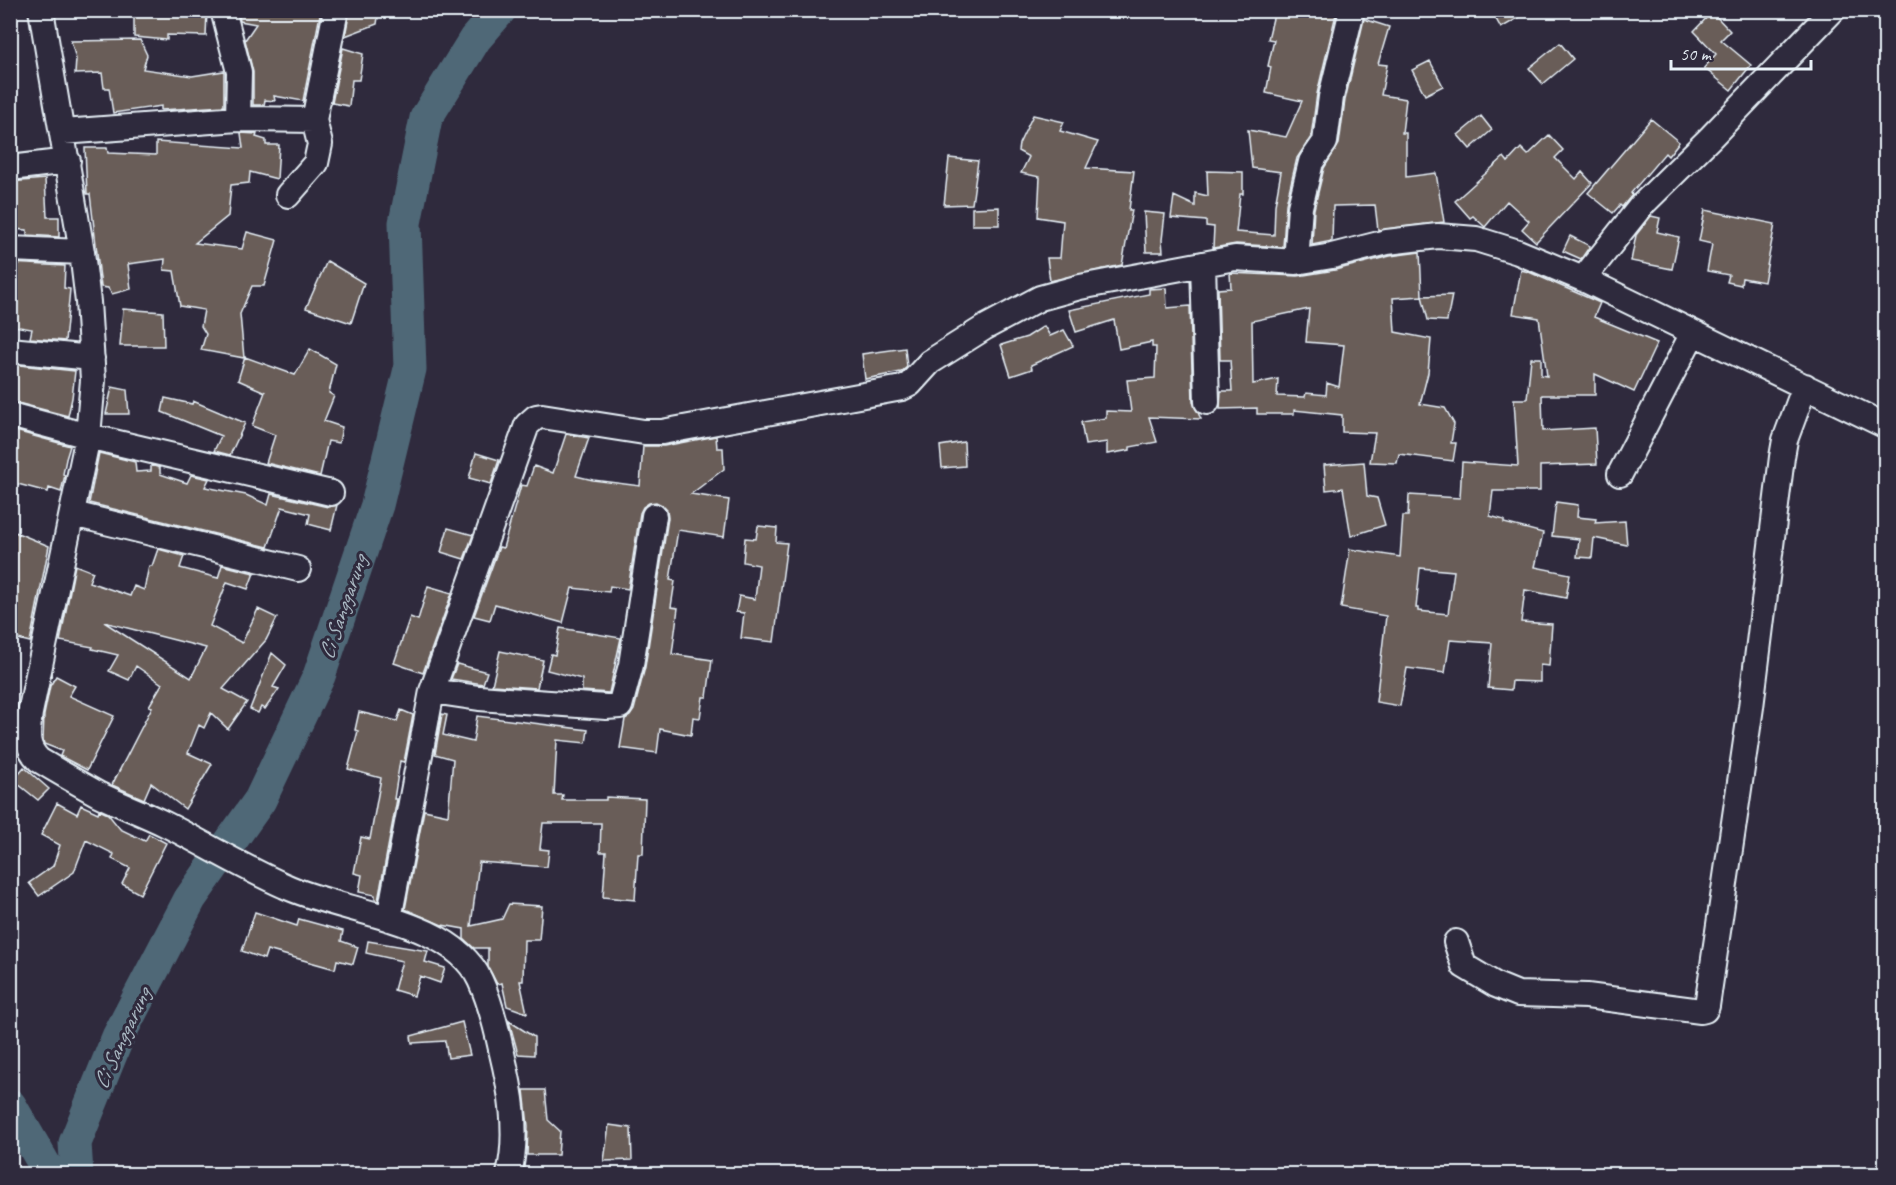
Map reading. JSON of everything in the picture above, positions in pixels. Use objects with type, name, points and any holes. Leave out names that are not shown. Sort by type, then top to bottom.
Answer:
[{"type":"street","points":[[41,10],[82,252],[88,302],[93,399],[73,514],[30,713],[27,738],[29,746],[39,760],[100,794],[163,823],[283,885],[317,899],[421,929],[438,937],[469,963],[479,978],[491,1011],[508,1078],[514,1134],[509,1174]]},
{"type":"street","points":[[223,10],[239,72],[238,119]]},
{"type":"street","points":[[288,195],[316,163],[320,144],[314,120],[336,10]]},
{"type":"street","points":[[1296,262],[1300,207],[1311,162],[1325,142],[1331,97],[1352,10]]},
{"type":"street","points":[[1583,279],[1641,206],[1833,10]]},
{"type":"street","points":[[63,132],[238,119],[314,120]]},
{"type":"street","points":[[10,168],[68,161]]},
{"type":"street","points":[[388,919],[432,691],[527,425],[536,417],[542,416],[644,432],[662,432],[902,388],[910,384],[930,362],[984,328],[1040,298],[1080,287],[1235,258],[1296,262],[1332,256],[1387,242],[1438,236],[1476,239],[1518,252],[1583,279],[1886,426]]},
{"type":"street","points":[[10,249],[82,252]]},
{"type":"street","points":[[1203,264],[1207,402]]},
{"type":"street","points":[[1620,474],[1693,333]]},
{"type":"street","points":[[10,350],[92,358]]},
{"type":"street","points":[[1456,942],[1464,966],[1496,985],[1518,994],[1587,996],[1705,1010],[1751,707],[1782,457],[1785,440],[1805,386]]},
{"type":"street","points":[[10,415],[88,436],[331,493]]},
{"type":"street","points":[[73,514],[298,568]]},
{"type":"street","points":[[432,691],[479,698],[620,705],[631,665],[654,516]]},
{"type":"building","points":[[134,10],[207,10],[206,36],[167,35],[167,40],[134,37]]},
{"type":"building","points":[[238,10],[321,10],[303,101],[274,96],[275,101],[265,100],[264,105],[253,105],[253,72],[245,40],[256,24],[240,21]]},
{"type":"building","points":[[350,10],[379,10],[377,24],[345,36]]},
{"type":"building","points":[[1275,10],[1337,10],[1317,94],[1311,137],[1297,158],[1286,204],[1283,247],[1236,244],[1213,248],[1214,227],[1206,226],[1206,221],[1171,218],[1174,196],[1195,206],[1195,193],[1208,196],[1207,171],[1243,172],[1243,194],[1240,194],[1236,232],[1274,235],[1275,205],[1281,172],[1252,168],[1248,130],[1286,137],[1302,101],[1266,93],[1271,67],[1268,66],[1274,40],[1268,39]]},
{"type":"building","points":[[1491,10],[1532,10],[1501,28]]},
{"type":"building","points":[[1712,12],[1730,31],[1721,40],[1751,65],[1731,90],[1704,68],[1716,54],[1694,31]]},
{"type":"building","points":[[1364,19],[1389,27],[1378,64],[1387,65],[1381,95],[1406,99],[1402,133],[1406,133],[1406,177],[1436,173],[1444,222],[1378,230],[1375,205],[1333,206],[1332,241],[1312,245],[1314,209],[1324,168],[1339,144],[1345,100]]},
{"type":"building","points":[[140,40],[147,55],[143,69],[192,76],[224,71],[224,106],[161,110],[161,106],[113,113],[109,88],[104,88],[102,73],[75,74],[76,59],[71,41]]},
{"type":"building","points":[[1560,43],[1573,59],[1543,84],[1529,68]]},
{"type":"building","points":[[343,48],[363,54],[359,80],[352,80],[349,106],[332,103]]},
{"type":"building","points":[[1430,61],[1443,86],[1425,95],[1412,70]]},
{"type":"building","points":[[1033,115],[1064,122],[1060,131],[1098,142],[1086,168],[1134,171],[1129,210],[1132,210],[1122,265],[1050,281],[1047,258],[1060,258],[1063,221],[1038,217],[1040,177],[1021,173],[1029,157],[1018,151],[1019,144]]},
{"type":"building","points":[[1481,116],[1492,130],[1470,149],[1458,135]]},
{"type":"building","points":[[1651,119],[1679,142],[1668,156],[1665,153],[1622,207],[1620,205],[1613,213],[1588,193]]},
{"type":"building","points":[[241,133],[257,134],[256,137],[266,140],[266,145],[279,145],[277,179],[250,172],[249,183],[231,185],[228,216],[195,243],[242,249],[247,232],[277,240],[264,286],[252,286],[240,314],[244,358],[201,350],[206,334],[201,326],[204,310],[180,306],[174,271],[164,270],[165,259],[128,264],[131,289],[112,294],[108,288],[101,287],[90,194],[87,194],[85,148],[107,148],[108,153],[156,155],[156,142],[243,148]]},
{"type":"building","points":[[1549,135],[1563,150],[1555,158],[1576,179],[1582,172],[1592,183],[1536,242],[1522,229],[1529,221],[1507,201],[1485,227],[1473,216],[1470,218],[1455,201],[1504,157],[1508,162],[1521,148],[1528,155]]},
{"type":"building","points":[[949,158],[978,161],[972,204],[944,205]]},
{"type":"building","points":[[45,179],[47,217],[59,217],[59,237],[27,235],[27,230],[10,229],[10,182]]},
{"type":"building","points":[[999,207],[999,225],[972,225],[972,208]]},
{"type":"building","points":[[1705,210],[1775,224],[1764,282],[1742,278],[1741,285],[1727,282],[1729,275],[1707,271],[1712,244],[1699,241]]},
{"type":"building","points":[[1144,212],[1165,214],[1163,252],[1146,252]]},
{"type":"building","points":[[1651,216],[1660,218],[1657,232],[1679,237],[1672,269],[1631,261],[1636,235]]},
{"type":"building","points":[[1570,236],[1590,246],[1581,259],[1563,251]]},
{"type":"building","points":[[1420,252],[1422,296],[1393,298],[1395,332],[1431,339],[1428,373],[1420,404],[1445,408],[1454,424],[1451,443],[1456,443],[1453,461],[1399,454],[1397,463],[1370,462],[1375,433],[1342,432],[1342,415],[1294,410],[1294,414],[1257,414],[1257,408],[1220,409],[1221,391],[1232,391],[1230,360],[1220,360],[1218,289],[1231,288],[1230,273],[1298,276],[1335,270],[1390,256]],"holes":[[[1309,309],[1306,342],[1344,345],[1339,387],[1327,383],[1326,395],[1306,393],[1305,397],[1277,396],[1278,379],[1253,384],[1252,321]]]},
{"type":"building","points":[[327,261],[364,283],[351,323],[306,308]]},
{"type":"building","points":[[10,263],[65,266],[64,288],[70,289],[65,341],[30,338],[32,329],[13,326],[15,313],[10,313]]},
{"type":"building","points":[[1521,270],[1600,303],[1594,317],[1657,343],[1634,392],[1595,374],[1595,395],[1542,395],[1543,431],[1595,428],[1597,464],[1540,466],[1540,491],[1493,491],[1490,516],[1504,520],[1504,523],[1543,533],[1535,567],[1570,574],[1566,598],[1525,590],[1521,622],[1552,624],[1549,666],[1540,665],[1540,682],[1512,681],[1511,690],[1488,688],[1492,643],[1450,640],[1445,673],[1407,668],[1400,706],[1376,702],[1386,616],[1341,608],[1350,549],[1400,557],[1403,516],[1408,516],[1409,495],[1460,498],[1462,462],[1518,466],[1514,399],[1527,399],[1531,358],[1541,358],[1541,375],[1547,376],[1539,318],[1513,314]],"holes":[[[1420,568],[1454,571],[1448,614],[1418,611],[1416,608]]]},
{"type":"building","points":[[1166,288],[1167,308],[1190,306],[1193,402],[1201,419],[1149,417],[1157,442],[1130,447],[1130,450],[1107,454],[1107,442],[1085,445],[1081,422],[1106,418],[1106,411],[1131,412],[1127,380],[1155,378],[1156,347],[1152,347],[1152,342],[1119,349],[1114,320],[1076,332],[1069,310],[1149,294],[1149,289]]},
{"type":"building","points":[[1452,295],[1447,321],[1428,320],[1422,296]]},
{"type":"building","points":[[123,309],[163,312],[164,346],[120,346]]},
{"type":"building","points":[[1044,326],[1050,336],[1064,330],[1073,346],[1031,365],[1032,369],[1011,376],[1001,345],[1027,337]]},
{"type":"building","points":[[905,348],[907,367],[901,372],[865,379],[862,354]]},
{"type":"building","points":[[310,349],[336,364],[329,393],[334,396],[324,421],[342,427],[339,443],[328,441],[320,476],[266,463],[275,435],[252,426],[265,392],[238,380],[245,357],[295,375]]},
{"type":"building","points":[[10,364],[75,371],[68,416],[10,401]]},
{"type":"building","points":[[112,387],[127,390],[129,414],[106,414]]},
{"type":"building","points":[[165,398],[192,404],[193,401],[245,423],[230,455],[214,451],[221,436],[162,412]]},
{"type":"building","points":[[12,430],[70,446],[61,492],[49,488],[48,492],[10,482],[16,451],[10,450]]},
{"type":"building","points":[[566,434],[589,438],[576,476],[640,486],[643,446],[664,446],[716,436],[717,448],[723,448],[724,469],[691,494],[729,500],[724,537],[678,530],[670,580],[675,581],[671,607],[678,608],[672,654],[712,660],[707,697],[703,697],[700,718],[693,717],[691,735],[660,729],[657,753],[620,748],[625,719],[634,710],[645,667],[668,518],[667,510],[662,505],[656,502],[649,503],[640,513],[628,589],[610,586],[609,592],[572,588],[563,623],[495,604],[490,620],[474,616],[499,547],[503,548],[521,485],[527,486],[534,466],[553,473]]},
{"type":"building","points":[[964,442],[965,466],[942,468],[940,446]]},
{"type":"building","points":[[99,453],[135,462],[136,472],[151,471],[151,465],[160,468],[160,474],[187,483],[191,475],[209,479],[205,487],[246,495],[268,505],[271,494],[328,507],[337,505],[331,530],[308,524],[310,514],[282,507],[268,547],[89,503]]},
{"type":"building","points":[[476,453],[499,460],[491,484],[469,478]]},
{"type":"building","points":[[1364,462],[1367,496],[1377,498],[1385,525],[1351,536],[1343,488],[1326,490],[1324,465]]},
{"type":"building","points":[[1556,502],[1578,505],[1577,517],[1596,519],[1595,523],[1625,521],[1627,545],[1594,538],[1592,558],[1577,557],[1579,539],[1552,536]]},
{"type":"building","points":[[758,526],[777,528],[776,542],[787,543],[774,642],[741,638],[744,613],[736,612],[739,596],[755,599],[759,565],[743,562],[745,538],[756,539]]},
{"type":"building","points":[[448,528],[473,535],[464,559],[441,552]]},
{"type":"building","points":[[10,530],[49,546],[30,642],[10,637]]},
{"type":"building","points":[[158,549],[184,556],[180,568],[218,578],[222,565],[254,573],[248,589],[227,582],[210,626],[242,643],[258,609],[277,618],[266,640],[223,689],[247,702],[228,729],[211,713],[204,728],[199,725],[188,753],[212,764],[185,809],[151,783],[144,799],[112,785],[152,707],[149,706],[162,684],[136,666],[129,680],[109,671],[118,655],[92,649],[93,647],[60,641],[75,565],[93,572],[89,582],[130,596],[134,586],[144,590],[149,566],[152,566]],"holes":[[[104,622],[206,648],[191,678]]]},
{"type":"building","points":[[428,586],[452,593],[423,673],[394,663],[410,617],[418,620]]},
{"type":"building","points":[[560,628],[621,638],[609,693],[582,691],[582,679],[547,670],[551,654],[555,655]]},
{"type":"building","points":[[500,651],[543,660],[537,688],[492,685]]},
{"type":"building","points":[[272,653],[286,665],[273,687],[279,689],[265,709],[261,707],[258,713],[250,709]]},
{"type":"building","points":[[457,664],[487,672],[483,684],[451,679]]},
{"type":"building","points":[[56,676],[75,686],[69,696],[114,716],[87,770],[60,756],[62,751],[44,744],[44,715],[50,686]]},
{"type":"building","points":[[401,710],[413,715],[404,762],[400,761],[394,799],[397,799],[378,901],[375,900],[375,895],[359,892],[362,875],[354,873],[361,837],[370,839],[381,778],[348,769],[358,731],[355,730],[359,712],[397,721]]},
{"type":"building","points":[[442,714],[447,715],[443,735],[473,742],[477,716],[588,730],[586,743],[557,740],[554,795],[563,795],[562,800],[606,800],[606,797],[645,799],[643,854],[638,854],[635,900],[603,897],[606,852],[600,852],[601,823],[543,823],[540,849],[549,850],[547,867],[479,862],[471,926],[502,919],[509,904],[542,906],[539,940],[524,940],[523,981],[520,981],[527,1013],[507,1006],[502,983],[497,984],[488,967],[488,948],[474,948],[464,939],[464,929],[442,925],[405,909],[424,810],[448,815],[453,759],[435,754]]},
{"type":"building","points":[[24,767],[49,789],[38,800],[13,780]]},
{"type":"building","points":[[57,803],[77,814],[81,805],[98,813],[99,810],[108,814],[120,829],[145,841],[149,834],[166,843],[140,894],[122,884],[130,868],[112,859],[114,854],[86,840],[74,872],[39,896],[29,883],[53,866],[60,845],[41,835]]},
{"type":"building","points":[[255,912],[297,926],[299,919],[343,931],[341,941],[358,947],[353,964],[337,960],[335,969],[267,950],[264,959],[242,951]]},
{"type":"building","points":[[368,941],[428,951],[425,962],[445,968],[440,983],[420,976],[414,996],[394,990],[402,961],[366,953]]},
{"type":"building","points":[[509,1021],[534,1037],[534,1055],[518,1054]]},
{"type":"building","points":[[462,1022],[470,1055],[448,1058],[445,1041],[412,1043],[411,1036]]},
{"type":"building","points":[[524,1090],[545,1090],[548,1120],[560,1131],[558,1155],[527,1155],[528,1126]]},
{"type":"building","points":[[609,1125],[631,1128],[632,1160],[604,1161]]},
{"type":"waterway","name":"Ci Sanggarung","points":[[77,1174],[75,1143],[118,1037],[190,899],[260,800],[319,676],[377,505],[410,369],[405,223],[426,118],[475,39],[500,10]]},
{"type":"waterway","points":[[10,1105],[50,1174]]}]
